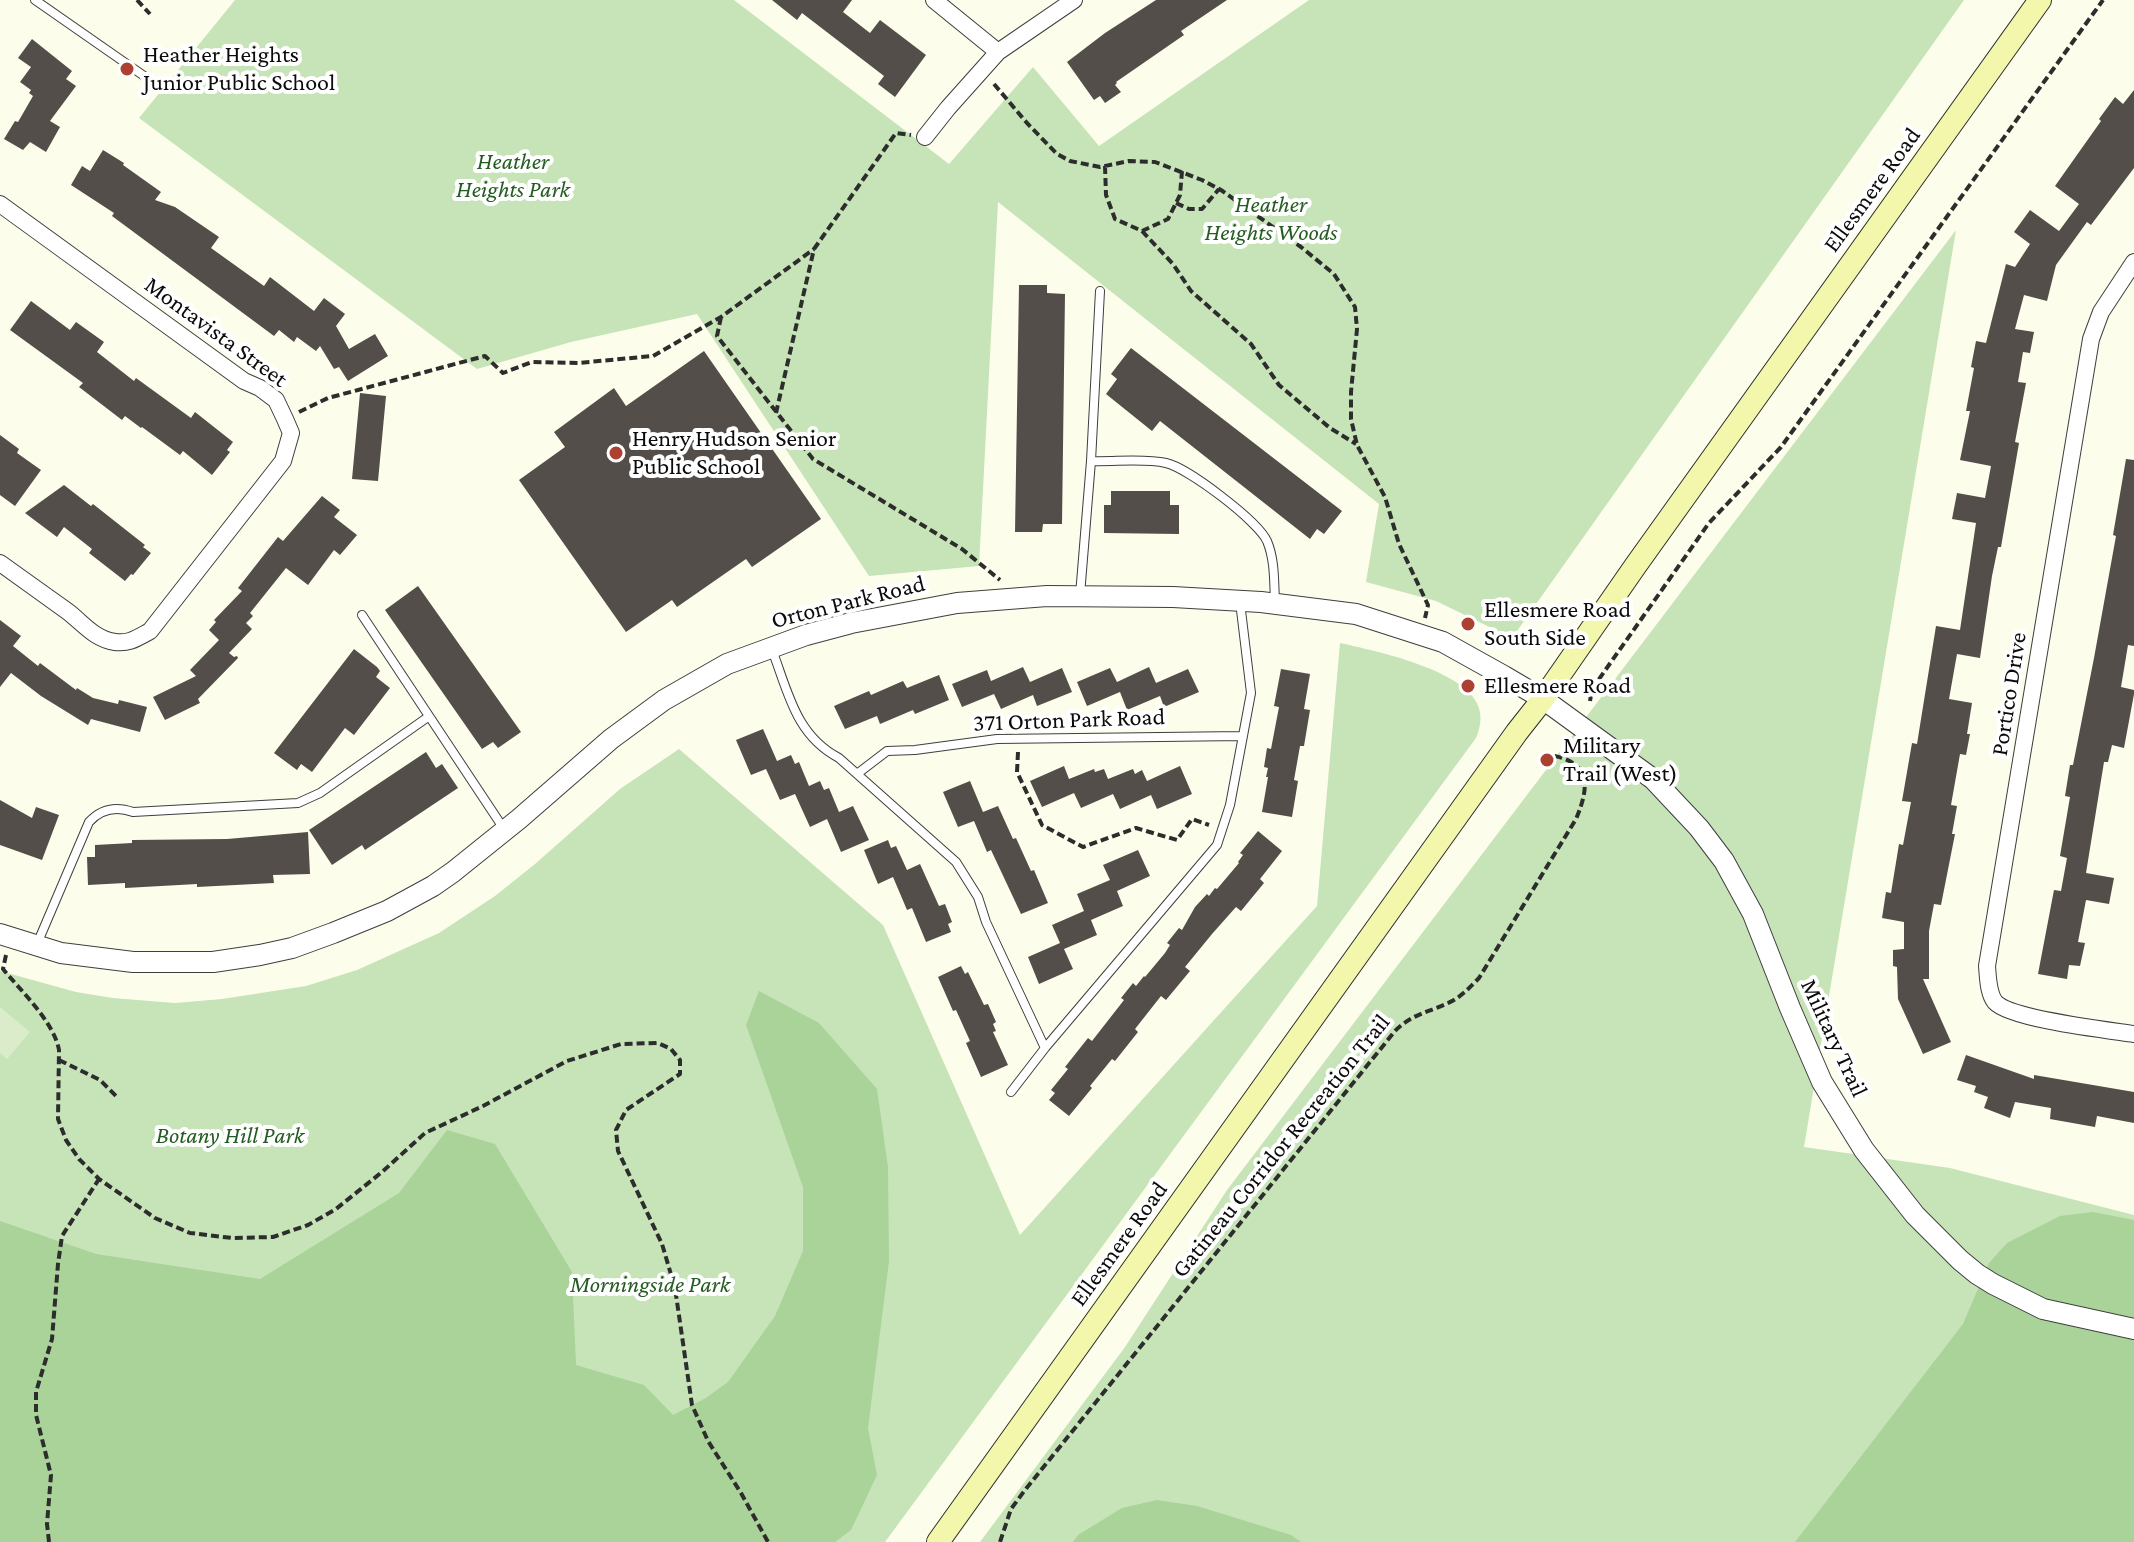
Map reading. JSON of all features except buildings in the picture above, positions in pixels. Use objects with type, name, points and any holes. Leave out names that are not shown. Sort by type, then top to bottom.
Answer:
[{"type":"main road","name":"Ellesmere Road","points":[[938,1542],[2040,0]]},
{"type":"street","points":[[934,0],[998,52]]},
{"type":"street","points":[[925,137],[998,52],[1074,0]]},
{"type":"street","name":"Montavista Street","points":[[0,204],[244,381],[276,400],[291,433],[283,461],[150,631],[131,642],[112,642],[98,637],[0,563]]},
{"type":"street","name":"Portico Drive","points":[[2134,262],[2101,312],[2091,339],[1987,966],[1994,1001],[2014,1013],[2134,1034]]},
{"type":"street","name":"Orton Park Road","points":[[5,936],[61,953],[133,962],[213,962],[273,953],[333,933],[387,911],[433,886],[519,819],[611,739],[664,700],[727,664],[771,646],[851,623],[957,603],[1080,595],[1173,597],[1275,603],[1356,614],[1443,642],[1543,699]]},
{"type":"street","name":"Military Trail","points":[[1543,699],[1653,779],[1699,828],[1724,861],[1746,897],[1827,1090],[1864,1150],[1931,1233],[1977,1274],[2043,1309],[2134,1329]]},
{"type":"lane","points":[[35,0],[147,78]]},
{"type":"lane","points":[[1080,595],[1100,291]]},
{"type":"lane","points":[[1091,461],[1162,462],[1193,475],[1256,526],[1266,539],[1272,557],[1275,603]]},
{"type":"lane","points":[[1011,1092],[1217,845],[1230,805],[1251,693],[1240,601]]},
{"type":"lane","points":[[362,615],[504,830]]},
{"type":"lane","points":[[771,646],[802,726],[818,745],[839,758],[956,862],[978,897],[986,922],[1045,1048]]},
{"type":"lane","points":[[36,947],[89,822],[99,813],[112,809],[133,812],[298,803],[320,793],[428,717]]},
{"type":"lane","name":"371 Orton Park Road","points":[[857,774],[887,751],[997,739],[1242,736]]},
{"type":"path","points":[[137,0],[150,14]]},
{"type":"path","points":[[1590,701],[1592,689],[1709,523],[1781,447],[2103,0]]},
{"type":"path","points":[[981,71],[1057,154],[1084,164],[1105,166],[1142,160],[1182,171],[1219,189],[1325,266],[1344,287],[1355,307],[1357,329],[1351,419],[1357,445],[1385,497],[1399,544],[1428,605],[1422,635]]},
{"type":"path","points":[[285,419],[328,398],[485,356],[503,373],[532,362],[578,363],[653,356],[721,317],[814,249],[896,133],[925,137]]},
{"type":"path","points":[[1105,166],[1106,195],[1115,219],[1142,231],[1173,264],[1191,291],[1251,344],[1279,385],[1330,428],[1357,445]]},
{"type":"path","points":[[1142,231],[1168,219],[1180,195],[1182,171]]},
{"type":"path","points":[[1176,203],[1189,209],[1202,209],[1219,189]]},
{"type":"path","points":[[776,413],[814,249]]},
{"type":"path","points":[[721,317],[717,336],[813,459],[962,549],[1022,598]]},
{"type":"path","points":[[1019,739],[1017,772],[1042,825],[1083,847],[1136,828],[1177,840],[1192,819],[1222,830]]},
{"type":"path","name":"Gatineau Corridor Recreation Trail","points":[[1000,1542],[1011,1509],[1025,1490],[1395,1031],[1405,1021],[1454,1000],[1479,978],[1576,819],[1587,789],[1578,767],[1567,758],[1550,755]]},
{"type":"path","points":[[5,936],[3,969],[51,1027],[57,1039],[58,1119],[66,1140],[99,1179],[155,1218],[190,1233],[232,1238],[273,1237],[308,1225],[336,1209],[425,1133],[567,1061],[621,1044],[661,1043],[671,1049],[680,1060],[680,1074],[626,1110],[616,1130],[618,1151],[662,1244],[675,1288],[692,1405],[708,1441],[768,1542]]},
{"type":"path","points":[[59,1060],[100,1080],[116,1096]]},
{"type":"path","points":[[49,1542],[47,1524],[51,1475],[36,1415],[36,1392],[52,1339],[62,1236],[99,1179]]},
{"type":"green space","points":[[235,0],[734,0],[949,164],[1033,67],[1099,146],[1309,0],[1964,0],[1512,638],[1436,601],[1366,582],[1379,504],[998,202],[979,566],[869,576],[697,314],[571,342],[477,369],[139,118]]},
{"type":"green space","points":[[1956,230],[1804,1147],[1950,1168],[2134,1215],[2134,1542],[980,1542],[1125,1347],[1227,1190]]},
{"type":"green space","name":"Botany Hill Park","points":[[1340,643],[1411,662],[1462,686],[1473,697],[1480,712],[1476,738],[885,1542],[0,1542],[0,971],[76,992],[175,1003],[306,986],[357,970],[439,933],[495,896],[620,789],[679,749],[883,925],[1020,1235],[1317,906]]},
{"type":"green space","name":"Morningside Park","points":[[759,991],[819,1023],[877,1089],[888,1167],[889,1261],[868,1428],[877,1475],[851,1530],[835,1542],[0,1542],[0,1221],[96,1254],[260,1279],[399,1193],[447,1130],[495,1144],[572,1272],[576,1365],[644,1385],[673,1415],[706,1398],[728,1382],[775,1316],[803,1251],[803,1187],[746,1025]]},
{"type":"green space","points":[[0,1007],[30,1032],[7,1059],[0,1053]]},
{"type":"green space","points":[[2093,1212],[2134,1220],[2134,1542],[1795,1542],[1963,1324],[1989,1263],[2007,1243],[2060,1216]]},
{"type":"green space","points":[[1157,1500],[1197,1506],[1291,1535],[1301,1542],[1073,1542],[1078,1535],[1122,1508]]},
{"type":"place","name":"Heather Heights Junior Public School","points":[[127,69]]},
{"type":"place","name":"Henry Hudson Senior Public School","points":[[616,453]]},
{"type":"place","name":"Ellesmere Road South Side","points":[[1468,624]]},
{"type":"place","name":"Ellesmere Road","points":[[1468,686]]},
{"type":"place","name":"Military Trail (West)","points":[[1547,760]]},
{"type":"park label","name":"Heather Heights Park","points":[[513,176]]},
{"type":"park label","name":"Heather Heights Woods","points":[[1271,219]]}]
